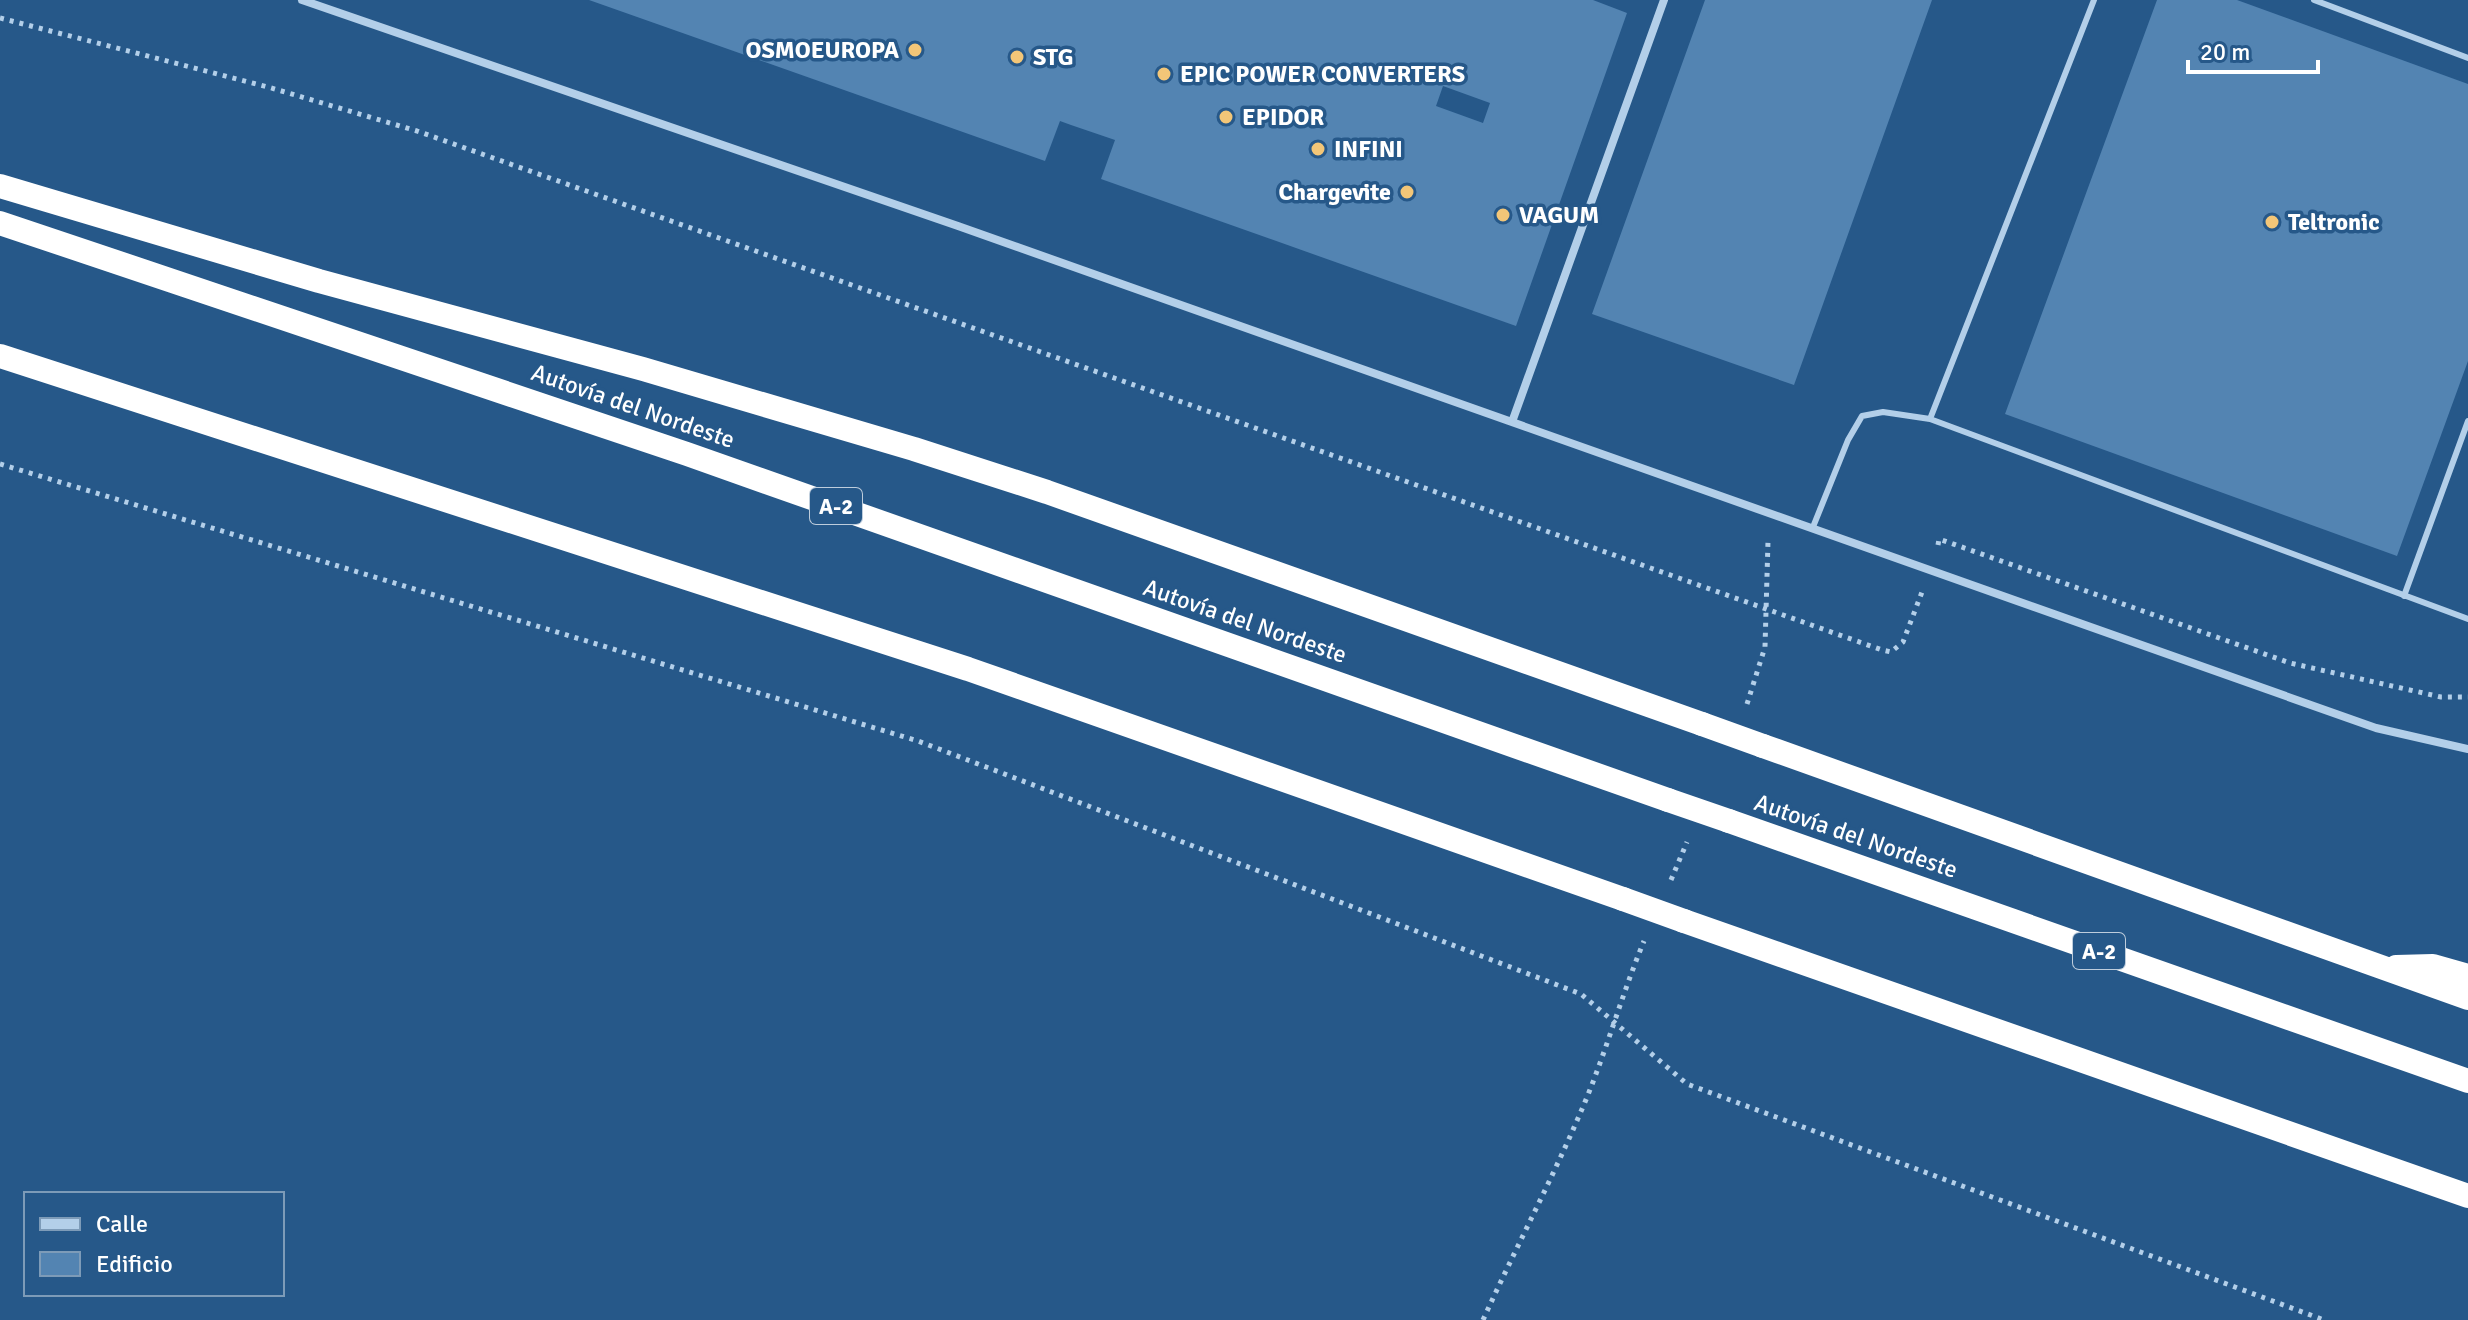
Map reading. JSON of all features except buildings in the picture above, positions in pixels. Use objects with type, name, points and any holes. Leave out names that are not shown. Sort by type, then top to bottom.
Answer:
[{"type":"highway","points":[[0,186],[334,285],[643,369],[1047,492],[2468,998]]},
{"type":"highway","name":"Autovía del Nordeste","points":[[0,223],[702,459],[2468,1081]]},
{"type":"highway","points":[[0,356],[968,669],[2468,1196]]},
{"type":"highway","points":[[2380,967],[2433,966],[2468,976]]},
{"type":"street","points":[[302,0],[1931,568],[2376,728],[2468,749]]},
{"type":"street","points":[[1512,422],[1664,0]]},
{"type":"lane","points":[[1930,419],[2094,0]]},
{"type":"lane","points":[[2314,0],[2468,58]]},
{"type":"lane","points":[[1813,527],[1848,440],[1862,416],[1883,412],[1930,419],[2468,619]]},
{"type":"lane","points":[[2404,596],[2468,421]]},
{"type":"path","points":[[0,18],[268,87],[417,131],[1891,652],[1903,642],[1939,539],[2290,663],[2441,697],[2468,697]]},
{"type":"path","points":[[0,464],[918,741],[1581,994],[1687,1084],[2324,1320]]},
{"type":"path","points":[[1745,709],[1760,669],[1769,611],[1768,512]]},
{"type":"path","points":[[1669,885],[1688,841]]},
{"type":"path","points":[[1483,1320],[1584,1103],[1615,1023],[1624,987],[1650,929]]},
{"type":"place","name":"OSMOEUROPA","points":[[915,50]]},
{"type":"place","name":"STG","points":[[1017,57]]},
{"type":"place","name":"EPIC POWER CONVERTERS","points":[[1164,74]]},
{"type":"place","name":"EPIDOR","points":[[1226,117]]},
{"type":"place","name":"INFINI","points":[[1318,149]]},
{"type":"place","name":"Chargevite","points":[[1407,192]]},
{"type":"place","name":"VAGUM","points":[[1503,215]]},
{"type":"place","name":"Teltronic","points":[[2272,222]]}]
